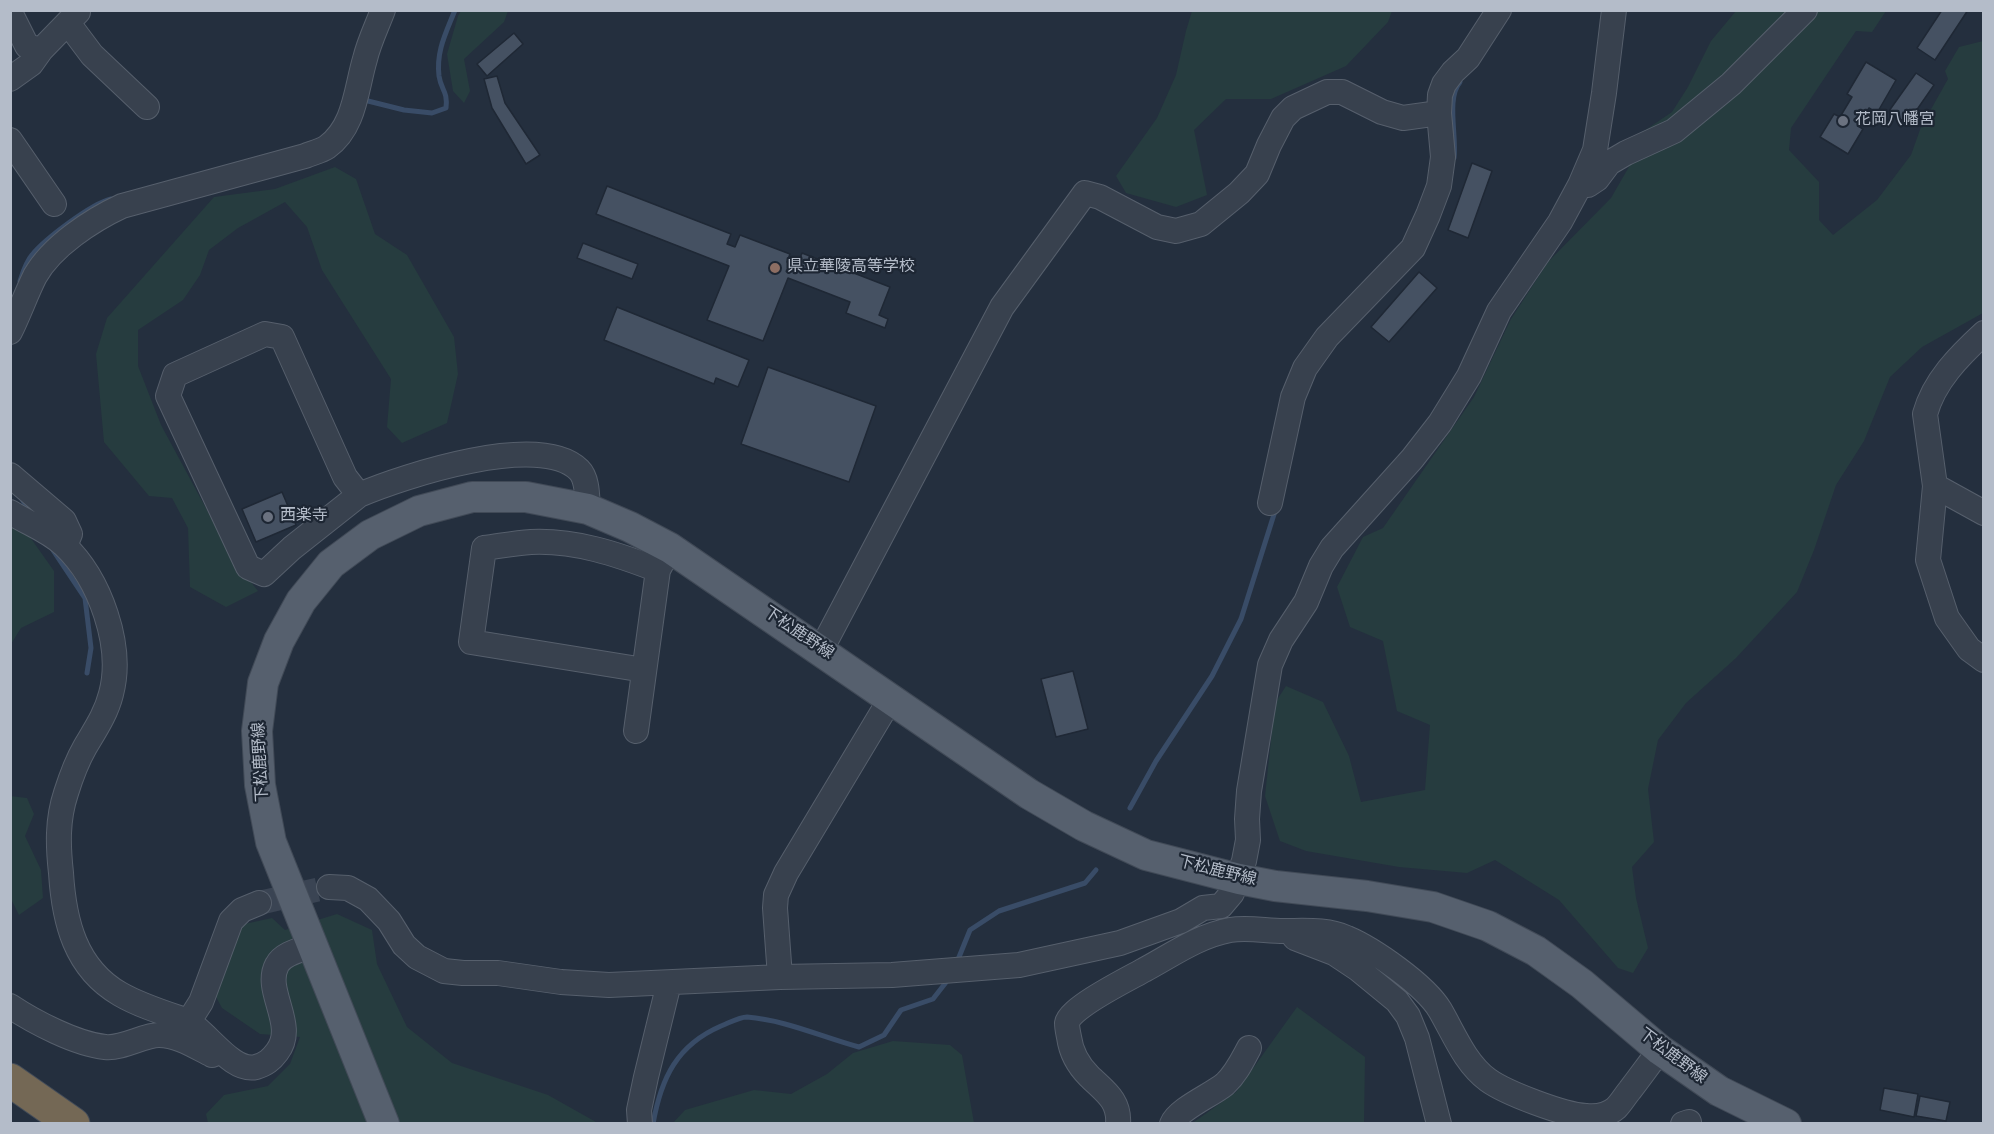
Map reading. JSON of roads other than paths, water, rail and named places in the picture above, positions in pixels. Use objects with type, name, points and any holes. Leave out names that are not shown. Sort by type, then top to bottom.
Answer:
[{"type":"highway","points":[[10,1080],[73,1124]]},
{"type":"main road","name":"下松鹿野線","points":[[384,1124],[271,842],[260,786],[257,731],[263,683],[279,641],[301,600],[331,564],[370,535],[418,512],[472,497],[526,497],[588,509],[630,527],[664,559],[822,650],[1029,794],[1084,826],[1146,855],[1275,886],[1367,896],[1433,907],[1488,926],[1536,951],[1582,984],[1660,1050],[1719,1091],[1786,1124]]},
{"type":"street","points":[[10,332],[36,275],[46,261],[96,218],[122,206],[305,156],[326,147],[338,137],[348,120],[357,94],[365,57],[383,10]]},
{"type":"street","points":[[1270,503],[1293,397],[1305,368],[1327,337],[1413,248],[1439,186],[1443,157],[1439,113],[1443,84],[1468,58],[1499,10]]},
{"type":"street","points":[[329,887],[348,888],[368,899],[389,921],[404,945],[417,957],[444,971],[498,973],[561,982],[609,985],[780,977],[892,975],[1019,965],[1120,943],[1181,921],[1203,908],[1221,906],[1232,893],[1239,879],[1248,840],[1249,791],[1270,665],[1281,640],[1306,602],[1321,566],[1332,548],[1412,459],[1440,423],[1469,376],[1498,311],[1560,222],[1580,185],[1595,150],[1614,10]]},
{"type":"street","points":[[1580,185],[1588,185],[1597,179],[1609,163],[1626,153],[1674,131],[1731,84],[1805,10]]},
{"type":"street","points":[[10,12],[27,46],[41,50]]},
{"type":"street","points":[[10,79],[31,64],[41,50],[74,17],[92,55],[147,108]]},
{"type":"street","points":[[822,650],[1002,307],[1085,193],[1100,197],[1157,227],[1176,231],[1201,224],[1239,194],[1257,174],[1283,118],[1293,108],[1327,92],[1342,92],[1382,112],[1403,118],[1439,113]]},
{"type":"street","points":[[10,140],[54,204]]},
{"type":"street","points":[[1983,333],[1958,356],[1938,386],[1925,414],[1935,486],[1928,560],[1947,618],[1969,649],[1983,660]]},
{"type":"street","points":[[359,495],[345,477],[282,337],[265,334],[175,375],[168,396],[248,567],[264,573],[359,495],[387,483],[481,458],[538,454],[564,459],[580,471],[587,488],[588,509]]},
{"type":"street","points":[[10,475],[64,521],[70,534],[65,546]]},
{"type":"street","points":[[1935,486],[1983,513]]},
{"type":"street","points":[[10,512],[44,529],[65,546],[87,573],[103,608],[114,643],[115,669],[111,695],[100,722],[74,771],[65,795],[58,825],[66,918],[80,954],[95,973],[118,993],[150,1008],[189,1021],[236,1063],[253,1068],[270,1061],[280,1048],[285,1032],[274,980],[277,964],[289,954],[312,945]]},
{"type":"street","points":[[636,731],[644,670],[664,559],[617,554],[573,544],[531,542],[484,548],[471,642],[644,670]]},
{"type":"street","points":[[780,977],[776,895],[786,873],[891,698]]},
{"type":"street","points":[[189,1021],[201,1002],[231,921],[242,910],[260,903]]},
{"type":"street","points":[[1221,906],[1231,930]]},
{"type":"street","points":[[1118,1124],[1119,1115],[1114,1100],[1088,1075],[1071,1052],[1068,1018],[1115,985],[1175,954],[1198,939],[1231,930],[1322,930],[1347,937],[1380,956],[1416,984],[1438,1007],[1472,1064],[1488,1080],[1516,1094],[1556,1109],[1609,1119],[1660,1050]]},
{"type":"street","points":[[1290,931],[1295,938],[1334,953],[1397,1000],[1408,1016],[1417,1038],[1439,1124]]},
{"type":"street","points":[[640,1124],[639,1110],[669,983]]},
{"type":"street","points":[[10,1006],[27,1017],[80,1041],[106,1047],[159,1035],[182,1040],[212,1055],[221,1051]]},
{"type":"street","points":[[1178,1120],[1227,1082],[1240,1066],[1249,1048]]},
{"type":"waterway","points":[[364,100],[404,110],[432,113],[446,108],[446,98],[438,67],[443,42],[455,10]]},
{"type":"waterway","points":[[1454,158],[1453,108],[1456,89],[1460,82]]},
{"type":"waterway","points":[[20,281],[25,267],[38,248],[69,223],[102,202],[111,199]]},
{"type":"waterway","points":[[20,496],[31,514]]},
{"type":"waterway","points":[[1130,808],[1156,761],[1212,676],[1241,619],[1276,508]]},
{"type":"waterway","points":[[53,550],[85,598],[91,648],[87,673]]},
{"type":"waterway","points":[[957,962],[970,930],[999,911],[1085,883],[1096,870]]},
{"type":"waterway","points":[[653,1124],[661,1092],[673,1065],[693,1043],[721,1026],[744,1017],[761,1019],[789,1025],[859,1047],[884,1035],[901,1010],[933,999],[947,981]]},
{"type":"tunnel","points":[[259,903],[329,887]]},
{"type":"place","name":"花岡八幡宮","points":[[1843,121]]},
{"type":"place","name":"県立華陵高等学校","points":[[775,268]]},
{"type":"place","name":"西楽寺","points":[[268,517]]}]
